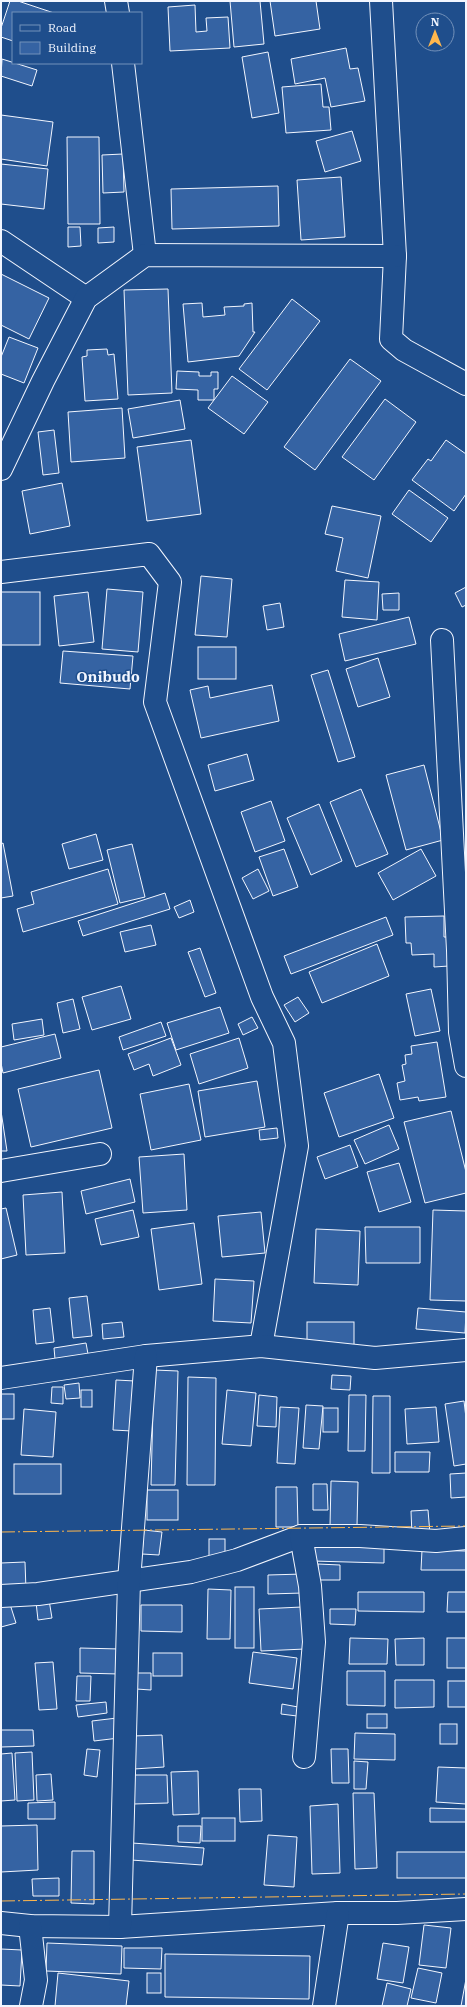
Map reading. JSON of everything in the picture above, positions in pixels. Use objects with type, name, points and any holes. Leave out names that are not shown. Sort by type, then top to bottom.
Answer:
[{"type":"street","points":[[116,1],[118,12]]},
{"type":"street","points":[[381,1],[395,256],[391,339],[404,350],[466,384]]},
{"type":"street","points":[[123,64],[145,255]]},
{"type":"street","points":[[1,241],[86,298]]},
{"type":"street","points":[[1,469],[43,381],[86,298],[145,255],[395,256]]},
{"type":"street","points":[[1,572],[149,554],[170,582],[155,702],[262,997],[284,1043],[297,1146],[261,1346]]},
{"type":"street","points":[[442,640],[458,950],[460,1032],[466,1066]]},
{"type":"street","points":[[1,1171],[100,1154]]},
{"type":"street","points":[[1,1378],[146,1356],[261,1346],[375,1358],[466,1350]]},
{"type":"street","points":[[120,1927],[129,1581],[146,1356]]},
{"type":"street","points":[[301,1536],[310,1586],[314,1642],[304,1757]]},
{"type":"street","points":[[1,1596],[38,1594],[191,1572],[237,1560],[301,1536],[360,1536],[436,1541],[466,1538]]},
{"type":"street","points":[[1,1923],[30,1926],[120,1927],[338,1912],[397,1913],[466,1909]]},
{"type":"street","points":[[324,2006],[338,1912]]},
{"type":"street","points":[[30,1926],[36,1980],[31,2006]]},
{"type":"building","points":[[10,1],[18,1],[51,12],[12,12],[12,41],[1,37],[1,28]]},
{"type":"building","points":[[230,1],[260,1],[264,44],[234,47]]},
{"type":"building","points":[[270,1],[316,1],[320,29],[275,36]]},
{"type":"building","points":[[195,5],[196,32],[207,31],[206,18],[228,17],[230,48],[170,51],[168,7]]},
{"type":"building","points":[[346,48],[350,69],[358,68],[365,101],[331,107],[325,78],[295,84],[291,59]]},
{"type":"building","points":[[268,52],[279,113],[252,118],[242,57]]},
{"type":"building","points":[[2,59],[12,62],[12,64],[18,64],[37,70],[32,86],[1,76]]},
{"type":"building","points":[[321,84],[323,107],[329,107],[331,130],[286,133],[282,87]]},
{"type":"building","points":[[1,115],[53,122],[47,166],[1,159]]},
{"type":"building","points":[[352,131],[361,161],[325,172],[316,141]]},
{"type":"building","points":[[67,137],[99,137],[100,224],[68,224]]},
{"type":"building","points":[[123,154],[124,192],[103,193],[102,155]]},
{"type":"building","points":[[1,164],[48,169],[44,209],[1,204]]},
{"type":"building","points":[[341,177],[345,237],[301,240],[297,180]]},
{"type":"building","points":[[278,186],[279,226],[172,229],[171,189]]},
{"type":"building","points":[[68,227],[80,227],[81,246],[68,247]]},
{"type":"building","points":[[114,227],[114,242],[98,243],[98,228]]},
{"type":"building","points":[[1,274],[49,298],[29,339],[1,325]]},
{"type":"building","points":[[168,289],[172,393],[128,395],[124,290]]},
{"type":"building","points":[[292,299],[320,321],[267,390],[239,369]]},
{"type":"building","points":[[202,303],[203,317],[225,315],[224,307],[244,306],[244,304],[252,303],[253,332],[255,332],[239,356],[188,362],[183,304]]},
{"type":"building","points":[[9,337],[38,348],[24,383],[1,374],[1,357]]},
{"type":"building","points":[[107,349],[108,355],[114,354],[118,399],[85,401],[82,357],[87,356],[87,350]]},
{"type":"building","points":[[350,359],[381,381],[315,470],[284,447]]},
{"type":"building","points":[[177,371],[199,372],[199,376],[211,376],[211,372],[218,372],[218,389],[214,389],[214,400],[198,400],[198,390],[176,389]]},
{"type":"building","points":[[232,376],[268,402],[244,434],[208,408]]},
{"type":"building","points":[[385,399],[416,422],[374,480],[342,457]]},
{"type":"building","points":[[180,400],[185,429],[133,438],[128,409]]},
{"type":"building","points":[[122,408],[125,458],[71,462],[68,412]]},
{"type":"building","points":[[54,430],[59,473],[43,475],[38,432]]},
{"type":"building","points":[[191,440],[201,514],[147,521],[137,447]]},
{"type":"building","points":[[446,440],[466,454],[466,494],[454,511],[412,480],[428,459],[431,461]]},
{"type":"building","points":[[62,483],[70,526],[30,534],[22,491]]},
{"type":"building","points":[[409,490],[448,518],[431,542],[392,514]]},
{"type":"building","points":[[332,506],[381,516],[368,578],[336,571],[343,538],[325,534]]},
{"type":"building","points":[[201,576],[232,579],[227,637],[195,635]]},
{"type":"building","points":[[345,580],[379,582],[377,620],[342,617]]},
{"type":"building","points":[[466,587],[466,605],[462,607],[455,593]]},
{"type":"building","points":[[107,589],[143,592],[138,652],[102,649]]},
{"type":"building","points":[[1,592],[40,592],[40,645],[1,645]]},
{"type":"building","points":[[88,592],[94,642],[59,646],[54,596]]},
{"type":"building","points":[[399,593],[399,610],[383,610],[382,594]]},
{"type":"building","points":[[280,603],[284,627],[267,630],[263,606]]},
{"type":"building","points":[[409,617],[416,644],[345,661],[339,634]]},
{"type":"building","points":[[198,647],[236,647],[236,679],[198,679]]},
{"type":"building","points":[[63,651],[133,656],[130,689],[60,683]]},
{"type":"building","points":[[378,658],[390,697],[358,707],[346,669]]},
{"type":"building","points":[[328,670],[355,757],[338,762],[311,675]]},
{"type":"building","points":[[272,685],[279,721],[201,738],[190,690],[208,686],[210,698]]},
{"type":"building","points":[[247,754],[254,780],[215,791],[208,765]]},
{"type":"building","points":[[424,765],[443,840],[406,850],[386,775]]},
{"type":"building","points":[[361,789],[388,854],[356,867],[330,802]]},
{"type":"building","points":[[271,801],[285,841],[255,852],[241,812]]},
{"type":"building","points":[[319,804],[342,861],[311,875],[287,818]]},
{"type":"building","points":[[96,834],[103,860],[69,869],[62,844]]},
{"type":"building","points":[[3,843],[13,896],[1,898],[1,844]]},
{"type":"building","points":[[132,844],[145,897],[120,903],[107,850]]},
{"type":"building","points":[[284,849],[298,887],[273,896],[259,857]]},
{"type":"building","points":[[421,849],[436,876],[393,900],[378,873]]},
{"type":"building","points":[[108,869],[118,904],[23,932],[17,909],[34,904],[31,892]]},
{"type":"building","points":[[258,869],[269,891],[253,899],[242,878]]},
{"type":"building","points":[[165,893],[170,909],[83,936],[78,921]]},
{"type":"building","points":[[190,900],[194,912],[179,918],[174,907]]},
{"type":"building","points":[[444,916],[444,937],[449,937],[449,966],[434,967],[434,954],[412,955],[411,943],[406,943],[405,917]]},
{"type":"building","points":[[386,917],[393,935],[291,974],[284,956]]},
{"type":"building","points":[[151,925],[156,945],[125,952],[120,932]]},
{"type":"building","points":[[377,944],[389,976],[322,1003],[309,972]]},
{"type":"building","points":[[200,948],[216,993],[205,997],[188,952]]},
{"type":"building","points":[[121,986],[131,1019],[92,1030],[82,997]]},
{"type":"building","points":[[431,989],[440,1031],[415,1036],[406,994]]},
{"type":"building","points":[[298,997],[309,1013],[295,1022],[284,1005]]},
{"type":"building","points":[[73,999],[80,1029],[63,1033],[57,1003]]},
{"type":"building","points":[[220,1007],[229,1033],[176,1050],[167,1023]]},
{"type":"building","points":[[252,1017],[258,1028],[243,1035],[238,1024]]},
{"type":"building","points":[[42,1019],[44,1035],[14,1040],[12,1024]]},
{"type":"building","points":[[161,1022],[166,1036],[123,1050],[119,1037]]},
{"type":"building","points":[[55,1034],[61,1058],[3,1073],[1,1063],[1,1047]]},
{"type":"building","points":[[171,1038],[181,1065],[153,1076],[149,1064],[134,1070],[128,1054]]},
{"type":"building","points":[[239,1038],[248,1068],[199,1084],[190,1054]]},
{"type":"building","points":[[437,1042],[446,1097],[419,1101],[418,1097],[400,1100],[397,1083],[405,1081],[402,1065],[406,1064],[405,1055],[412,1054],[411,1046]]},
{"type":"building","points":[[99,1070],[112,1128],[31,1147],[18,1089]]},
{"type":"building","points":[[379,1074],[394,1118],[339,1137],[324,1093]]},
{"type":"building","points":[[257,1081],[265,1127],[205,1137],[198,1091]]},
{"type":"building","points":[[189,1084],[201,1140],[151,1150],[140,1094]]},
{"type":"building","points":[[1,1111],[7,1151],[1,1151]]},
{"type":"building","points":[[451,1111],[466,1172],[466,1193],[425,1203],[404,1122]]},
{"type":"building","points":[[389,1125],[399,1149],[365,1164],[354,1140]]},
{"type":"building","points":[[277,1128],[278,1138],[260,1140],[259,1130]]},
{"type":"building","points":[[350,1145],[358,1167],[325,1179],[317,1157]]},
{"type":"building","points":[[184,1154],[187,1210],[143,1213],[139,1157]]},
{"type":"building","points":[[399,1163],[411,1202],[379,1212],[367,1172]]},
{"type":"building","points":[[130,1179],[135,1202],[86,1214],[81,1191]]},
{"type":"building","points":[[62,1192],[65,1253],[26,1255],[23,1195]]},
{"type":"building","points":[[6,1208],[17,1255],[1,1259],[1,1209]]},
{"type":"building","points":[[133,1210],[139,1237],[101,1245],[95,1219]]},
{"type":"building","points":[[433,1210],[466,1211],[466,1301],[430,1300]]},
{"type":"building","points":[[261,1212],[265,1253],[222,1257],[218,1216]]},
{"type":"building","points":[[194,1223],[202,1284],[159,1290],[151,1229]]},
{"type":"building","points":[[365,1227],[420,1227],[420,1263],[366,1263]]},
{"type":"building","points":[[316,1229],[360,1231],[358,1285],[314,1283]]},
{"type":"building","points":[[215,1279],[254,1281],[251,1323],[213,1321]]},
{"type":"building","points":[[87,1296],[92,1336],[73,1338],[69,1298]]},
{"type":"building","points":[[50,1308],[54,1342],[36,1344],[33,1310]]},
{"type":"building","points":[[418,1308],[466,1312],[465,1333],[416,1329]]},
{"type":"building","points":[[122,1322],[124,1337],[103,1339],[102,1324]]},
{"type":"building","points":[[307,1322],[354,1322],[354,1346],[307,1346]]},
{"type":"building","points":[[86,1343],[88,1354],[55,1359],[54,1348]]},
{"type":"building","points":[[154,1370],[178,1371],[175,1485],[151,1485]]},
{"type":"building","points":[[332,1375],[351,1376],[350,1390],[331,1389]]},
{"type":"building","points":[[188,1377],[216,1378],[215,1485],[187,1485]]},
{"type":"building","points":[[116,1380],[135,1381],[132,1431],[113,1430]]},
{"type":"building","points":[[79,1383],[80,1398],[66,1399],[64,1385]]},
{"type":"building","points":[[52,1387],[63,1387],[63,1404],[51,1403]]},
{"type":"building","points":[[81,1390],[92,1390],[92,1407],[81,1407]]},
{"type":"building","points":[[227,1390],[256,1393],[251,1446],[222,1444]]},
{"type":"building","points":[[1,1394],[14,1394],[14,1419],[1,1419]]},
{"type":"building","points":[[259,1395],[277,1397],[276,1427],[257,1426]]},
{"type":"building","points":[[349,1395],[366,1395],[365,1451],[348,1451]]},
{"type":"building","points":[[373,1396],[390,1396],[390,1473],[372,1473]]},
{"type":"building","points":[[464,1401],[466,1418],[466,1464],[454,1466],[445,1404]]},
{"type":"building","points":[[306,1405],[323,1406],[319,1449],[303,1448]]},
{"type":"building","points":[[280,1407],[299,1408],[295,1464],[277,1463]]},
{"type":"building","points":[[436,1407],[439,1442],[407,1444],[405,1409]]},
{"type":"building","points":[[323,1408],[338,1408],[338,1432],[323,1432]]},
{"type":"building","points":[[24,1409],[56,1412],[53,1457],[21,1455]]},
{"type":"building","points":[[395,1452],[430,1452],[429,1472],[395,1472]]},
{"type":"building","points":[[14,1464],[61,1464],[61,1494],[14,1494]]},
{"type":"building","points":[[466,1473],[466,1497],[451,1498],[450,1474]]},
{"type":"building","points":[[331,1481],[358,1482],[357,1526],[330,1526]]},
{"type":"building","points":[[313,1484],[327,1484],[328,1510],[313,1510]]},
{"type":"building","points":[[276,1487],[297,1487],[298,1527],[276,1527]]},
{"type":"building","points":[[147,1490],[178,1490],[178,1520],[147,1520]]},
{"type":"building","points":[[428,1510],[430,1534],[412,1535],[411,1511]]},
{"type":"building","points":[[144,1530],[162,1532],[159,1555],[142,1554]]},
{"type":"building","points":[[209,1539],[225,1539],[225,1558],[209,1558]]},
{"type":"building","points":[[312,1542],[384,1543],[384,1563],[312,1561]]},
{"type":"building","points":[[422,1550],[466,1551],[466,1570],[421,1570]]},
{"type":"building","points":[[25,1562],[26,1590],[1,1592],[1,1563]]},
{"type":"building","points":[[318,1564],[340,1565],[340,1580],[318,1580]]},
{"type":"building","points":[[303,1574],[303,1593],[268,1594],[268,1575]]},
{"type":"building","points":[[235,1587],[254,1587],[254,1648],[235,1648]]},
{"type":"building","points":[[208,1589],[231,1590],[230,1639],[207,1639]]},
{"type":"building","points":[[358,1592],[424,1592],[424,1612],[358,1611]]},
{"type":"building","points":[[448,1592],[466,1592],[466,1612],[447,1612]]},
{"type":"building","points":[[49,1600],[52,1618],[38,1620],[36,1602]]},
{"type":"building","points":[[9,1601],[16,1623],[1,1627],[1,1604]]},
{"type":"building","points":[[141,1605],[182,1605],[182,1632],[141,1631]]},
{"type":"building","points":[[302,1607],[305,1649],[261,1651],[259,1609]]},
{"type":"building","points":[[330,1609],[356,1609],[355,1625],[330,1624]]},
{"type":"building","points":[[350,1638],[388,1639],[387,1664],[349,1664]]},
{"type":"building","points":[[424,1638],[424,1665],[396,1665],[395,1639]]},
{"type":"building","points":[[447,1638],[466,1638],[466,1668],[447,1668]]},
{"type":"building","points":[[80,1648],[120,1649],[119,1674],[80,1673]]},
{"type":"building","points":[[253,1652],[297,1658],[293,1689],[249,1683]]},
{"type":"building","points":[[153,1653],[182,1653],[182,1676],[153,1676]]},
{"type":"building","points":[[53,1662],[57,1709],[39,1710],[35,1663]]},
{"type":"building","points":[[347,1671],[385,1671],[385,1706],[347,1705]]},
{"type":"building","points":[[136,1673],[151,1673],[151,1690],[136,1689]]},
{"type":"building","points":[[77,1676],[91,1676],[90,1701],[76,1701]]},
{"type":"building","points":[[395,1680],[434,1680],[434,1707],[395,1708]]},
{"type":"building","points":[[448,1681],[466,1681],[466,1707],[448,1707]]},
{"type":"building","points":[[106,1702],[107,1713],[78,1717],[76,1705]]},
{"type":"building","points":[[282,1704],[298,1707],[297,1716],[281,1714]]},
{"type":"building","points":[[367,1714],[387,1714],[387,1728],[367,1728]]},
{"type":"building","points":[[117,1718],[119,1738],[94,1741],[92,1721]]},
{"type":"building","points":[[440,1724],[457,1724],[457,1744],[440,1744]]},
{"type":"building","points":[[1,1730],[33,1730],[34,1746],[1,1747]]},
{"type":"building","points":[[355,1733],[395,1734],[395,1760],[354,1759]]},
{"type":"building","points":[[162,1735],[164,1767],[134,1769],[132,1736]]},
{"type":"building","points":[[87,1749],[100,1750],[97,1777],[84,1775]]},
{"type":"building","points":[[331,1749],[348,1749],[349,1783],[332,1783]]},
{"type":"building","points":[[32,1752],[34,1800],[17,1801],[15,1753]]},
{"type":"building","points":[[12,1753],[15,1800],[1,1801],[1,1754]]},
{"type":"building","points":[[354,1761],[368,1762],[366,1789],[354,1789]]},
{"type":"building","points":[[438,1767],[466,1768],[466,1804],[436,1802]]},
{"type":"building","points":[[198,1771],[199,1814],[173,1815],[171,1772]]},
{"type":"building","points":[[51,1774],[53,1800],[37,1801],[36,1775]]},
{"type":"building","points":[[132,1775],[167,1775],[168,1803],[133,1804]]},
{"type":"building","points":[[239,1789],[261,1789],[262,1821],[240,1822]]},
{"type":"building","points":[[353,1793],[374,1793],[377,1868],[355,1869]]},
{"type":"building","points":[[55,1802],[55,1819],[28,1819],[28,1803]]},
{"type":"building","points":[[338,1804],[340,1873],[312,1874],[310,1806]]},
{"type":"building","points":[[430,1808],[466,1809],[466,1822],[430,1822]]},
{"type":"building","points":[[202,1818],[235,1818],[235,1841],[202,1841]]},
{"type":"building","points":[[37,1825],[38,1870],[1,1872],[1,1826]]},
{"type":"building","points":[[178,1826],[201,1826],[200,1843],[178,1842]]},
{"type":"building","points":[[268,1835],[297,1837],[294,1887],[264,1885]]},
{"type":"building","points":[[132,1843],[204,1848],[202,1865],[131,1860]]},
{"type":"building","points":[[72,1851],[94,1851],[94,1904],[71,1903]]},
{"type":"building","points":[[397,1852],[466,1852],[466,1878],[397,1878]]},
{"type":"building","points":[[59,1878],[59,1896],[33,1896],[32,1879]]},
{"type":"building","points":[[424,1925],[451,1928],[446,1968],[419,1965]]},
{"type":"building","points":[[47,1943],[122,1946],[121,1974],[46,1971]]},
{"type":"building","points":[[383,1943],[409,1947],[403,1983],[377,1979]]},
{"type":"building","points":[[124,1948],[162,1948],[161,1969],[124,1968]]},
{"type":"building","points":[[1,1949],[22,1950],[20,1986],[1,1985]]},
{"type":"building","points":[[165,1954],[310,1956],[309,1999],[165,1997]]},
{"type":"building","points":[[418,1968],[442,1973],[436,2003],[411,1998]]},
{"type":"building","points":[[58,1973],[129,1981],[126,2006],[55,2006]]},
{"type":"building","points":[[147,1973],[161,1973],[161,1993],[147,1993]]},
{"type":"building","points":[[466,1979],[466,2006],[461,2006]]},
{"type":"building","points":[[387,1983],[411,1989],[407,2006],[382,2006]]},
{"type":"power","points":[[1,1532],[466,1526]]},
{"type":"power","points":[[1,1901],[466,1894]]},
{"type":"district","name":"Onibudo","points":[[108,677]]}]
